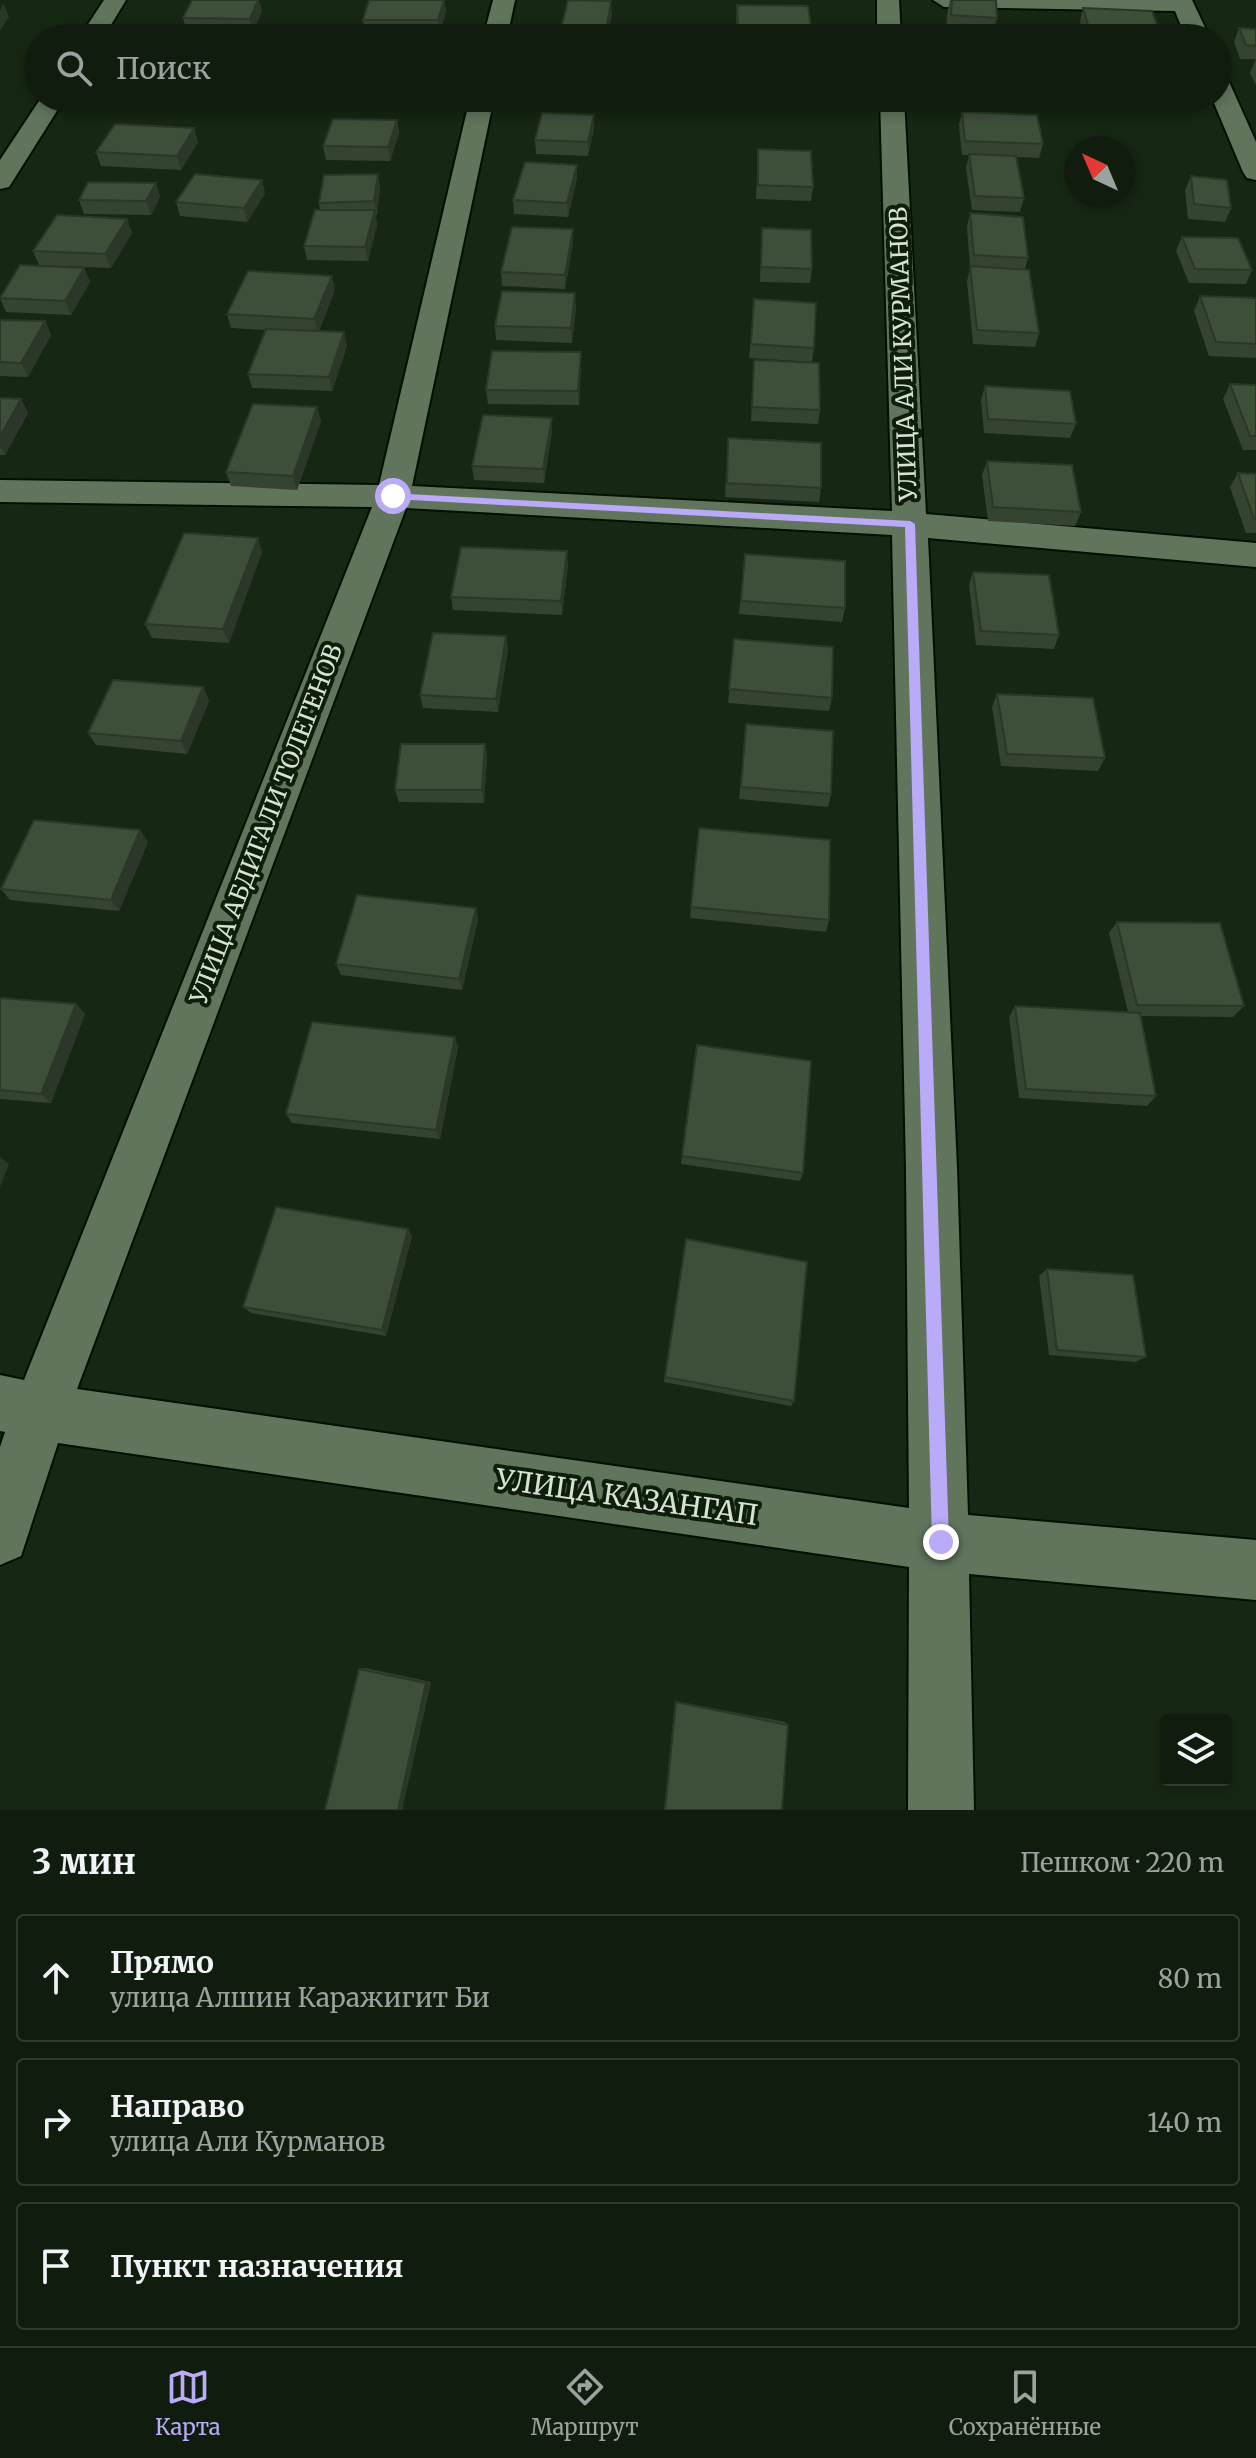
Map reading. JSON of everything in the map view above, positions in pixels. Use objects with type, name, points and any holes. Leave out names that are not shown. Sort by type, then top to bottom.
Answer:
[{"type":"street","points":[[100,24],[115,0]]},
{"type":"street","points":[[498,24],[504,0]]},
{"type":"street","points":[[888,0],[889,24]]},
{"type":"street","points":[[944,0],[1184,4],[1192,24]]},
{"type":"street","points":[[0,181],[44,112]]},
{"type":"street","name":"УЛИЦА АБДИГАЛИ ТОЛЕГЕНОВ","points":[[0,1535],[20,1408],[393,496],[479,112]]},
{"type":"street","name":"УЛИЦА АЛИ КУРМАНОВ","points":[[893,112],[910,524],[941,1542],[941,1810]]},
{"type":"street","points":[[1230,112],[1256,172]]},
{"type":"street","points":[[0,491],[393,496],[910,524],[1256,555]]},
{"type":"street","name":"УЛИЦА КАЗАНГАП","points":[[20,1408],[941,1542],[1256,1570]]},
{"type":"building","points":[[192,0],[258,0],[250,19],[183,18]]},
{"type":"building","points":[[369,0],[444,0],[438,20],[363,20]]},
{"type":"building","points":[[568,0],[611,1],[607,24],[562,24]]},
{"type":"building","points":[[952,0],[996,0],[997,18],[951,15]]},
{"type":"building","points":[[737,5],[808,6],[811,24],[738,24]]},
{"type":"building","points":[[1083,8],[1152,11],[1157,24],[1088,24]]},
{"type":"building","points":[[1239,28],[1256,29],[1256,46],[1246,45]]},
{"type":"building","points":[[962,112],[1037,115],[1043,144],[965,141]]},
{"type":"building","points":[[542,113],[594,115],[588,142],[535,140]]},
{"type":"building","points":[[333,119],[397,120],[388,147],[323,146]]},
{"type":"building","points":[[115,124],[194,128],[177,156],[96,152]]},
{"type":"building","points":[[758,149],[811,151],[813,187],[758,185]]},
{"type":"building","points":[[969,154],[1016,156],[1024,198],[975,196]]},
{"type":"building","points":[[525,162],[577,165],[567,203],[513,200]]},
{"type":"building","points":[[195,174],[262,180],[244,208],[176,202]]},
{"type":"building","points":[[378,174],[374,201],[319,203],[324,175]]},
{"type":"building","points":[[1191,176],[1227,180],[1231,208],[1194,204]]},
{"type":"building","points":[[88,182],[156,183],[146,201],[79,200]]},
{"type":"building","points":[[315,210],[375,210],[365,247],[304,246]]},
{"type":"building","points":[[970,213],[1023,217],[1028,258],[974,255]]},
{"type":"building","points":[[57,215],[127,219],[105,254],[33,251]]},
{"type":"building","points":[[512,227],[573,229],[565,275],[501,272]]},
{"type":"building","points":[[762,228],[811,230],[812,269],[761,267]]},
{"type":"building","points":[[1182,237],[1238,238],[1252,270],[1195,269]]},
{"type":"building","points":[[20,265],[84,268],[65,301],[0,298]]},
{"type":"building","points":[[970,266],[1029,270],[1039,333],[977,330]]},
{"type":"building","points":[[248,271],[332,276],[314,319],[227,314]]},
{"type":"building","points":[[502,291],[575,293],[571,328],[495,326]]},
{"type":"building","points":[[1200,296],[1256,298],[1256,344],[1216,342]]},
{"type":"building","points":[[754,299],[816,303],[814,348],[751,344]]},
{"type":"building","points":[[0,320],[45,321],[21,363],[0,362]]},
{"type":"building","points":[[266,329],[344,332],[329,377],[248,374]]},
{"type":"building","points":[[492,351],[581,352],[578,391],[486,390]]},
{"type":"building","points":[[754,360],[819,363],[820,410],[752,407]]},
{"type":"building","points":[[1230,384],[1256,385],[1256,436],[1250,436]]},
{"type":"building","points":[[985,386],[1070,391],[1076,424],[988,419]]},
{"type":"building","points":[[0,398],[21,399],[0,436]]},
{"type":"building","points":[[253,404],[317,407],[293,476],[226,472]]},
{"type":"building","points":[[483,415],[552,418],[543,469],[472,466]]},
{"type":"building","points":[[728,438],[821,443],[821,488],[727,483]]},
{"type":"building","points":[[987,461],[1072,465],[1081,512],[993,507]]},
{"type":"building","points":[[1238,473],[1256,474],[1256,519],[1254,519]]},
{"type":"building","points":[[184,533],[258,538],[223,629],[145,624]]},
{"type":"building","points":[[461,547],[567,551],[561,601],[451,597]]},
{"type":"building","points":[[745,554],[845,561],[845,608],[741,601]]},
{"type":"building","points":[[973,572],[1049,575],[1059,635],[981,631]]},
{"type":"building","points":[[433,633],[506,636],[496,699],[420,695]]},
{"type":"building","points":[[734,639],[833,647],[832,698],[729,689]]},
{"type":"building","points":[[113,680],[203,687],[181,741],[88,733]]},
{"type":"building","points":[[997,694],[1093,698],[1105,758],[1007,754]]},
{"type":"building","points":[[746,724],[833,731],[831,794],[741,787]]},
{"type":"building","points":[[401,744],[485,744],[482,790],[395,790]]},
{"type":"building","points":[[34,820],[140,830],[111,900],[1,889]]},
{"type":"building","points":[[699,828],[830,840],[829,920],[691,907]]},
{"type":"building","points":[[357,895],[476,908],[459,979],[336,964]]},
{"type":"building","points":[[1117,922],[1220,923],[1244,1006],[1137,1005]]},
{"type":"building","points":[[0,998],[76,1004],[41,1094],[0,1090]]},
{"type":"building","points":[[1015,1006],[1140,1013],[1156,1096],[1026,1089]]},
{"type":"building","points":[[312,1022],[455,1037],[436,1130],[286,1114]]},
{"type":"building","points":[[697,1045],[811,1061],[803,1173],[682,1156]]},
{"type":"building","points":[[276,1207],[408,1229],[382,1330],[243,1307]]},
{"type":"building","points":[[686,1239],[807,1262],[794,1401],[665,1377]]},
{"type":"building","points":[[1047,1269],[1133,1275],[1146,1357],[1057,1350]]},
{"type":"building","points":[[359,1669],[426,1683],[398,1810],[325,1810]]},
{"type":"building","points":[[676,1702],[788,1725],[782,1810],[665,1810]]},
{"type":"route","points":[[393,496],[910,524],[941,1542]]}]
